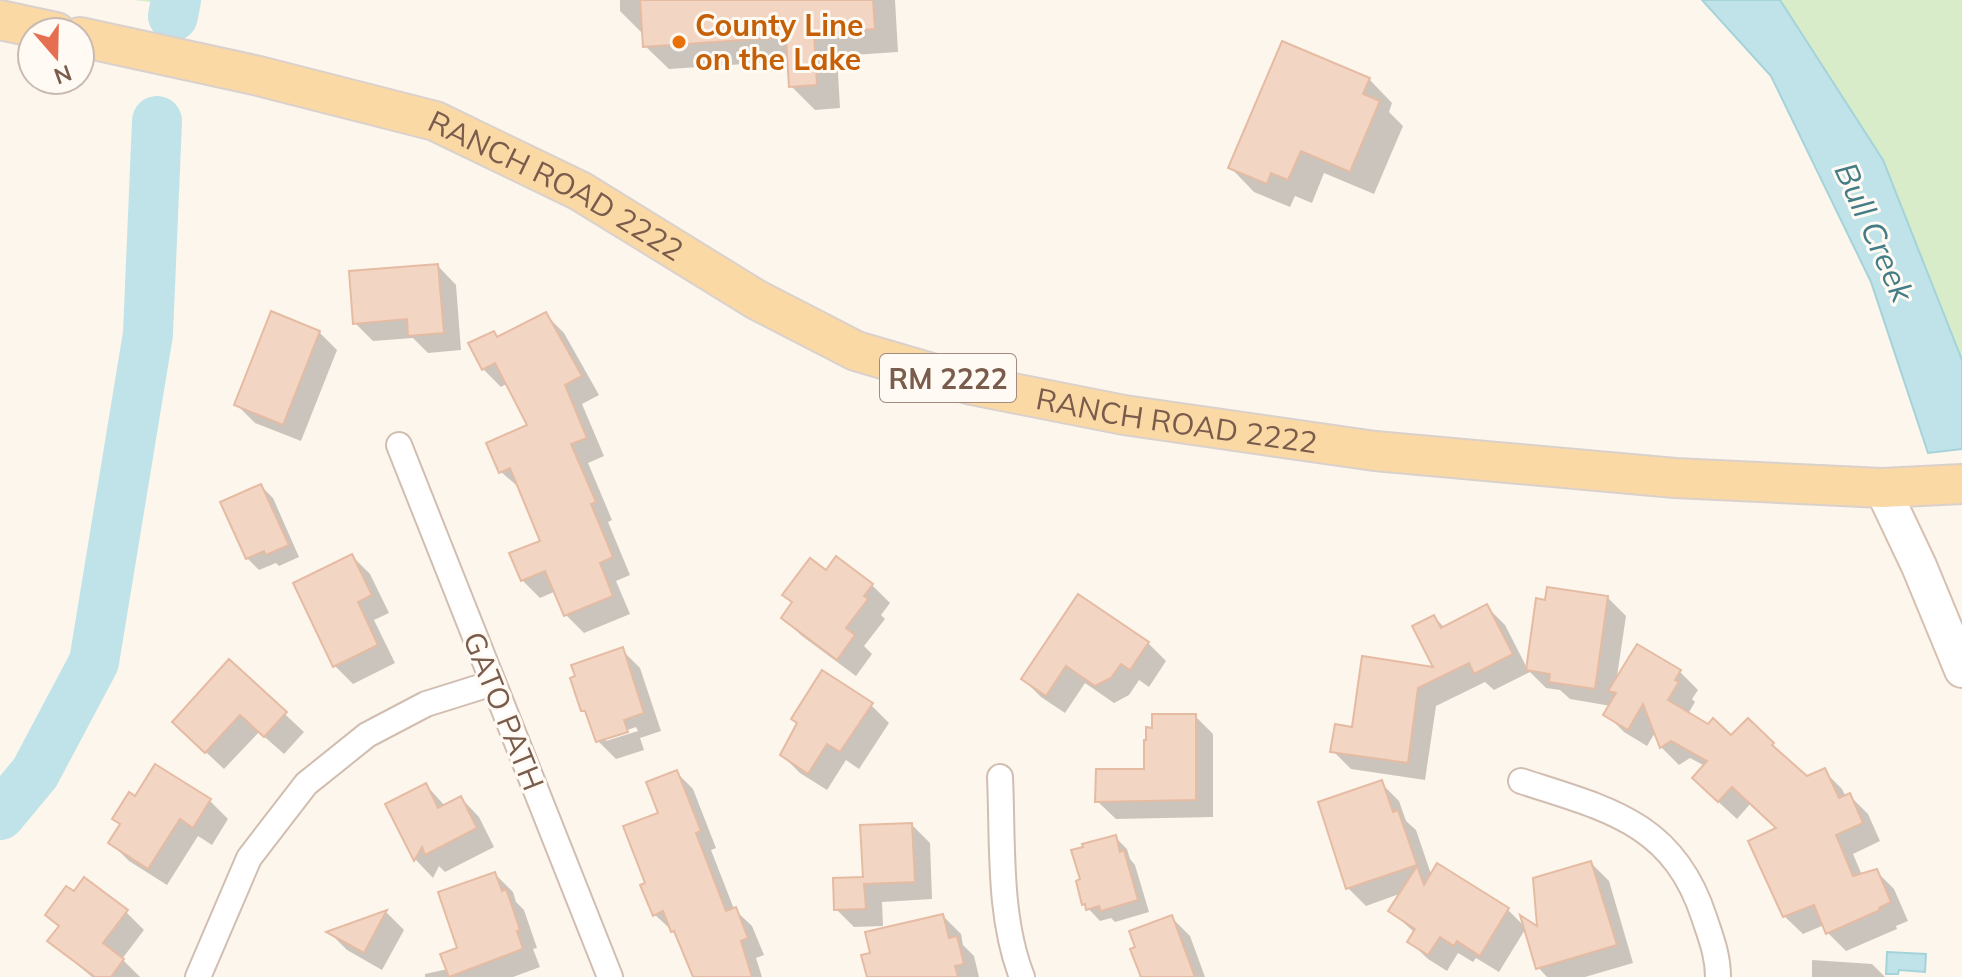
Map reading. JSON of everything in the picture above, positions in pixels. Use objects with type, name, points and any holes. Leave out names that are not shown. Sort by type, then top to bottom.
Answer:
[{"type":"main road","name":"RANCH ROAD 2222","points":[[96,40],[259,76],[435,121],[580,191],[757,300],[856,351],[972,385],[1124,415],[1375,451],[1675,478],[1882,488],[1962,484]]},
{"type":"street","name":"GATO PATH","points":[[399,445],[610,977]]},
{"type":"street","points":[[1882,488],[1919,566],[1962,670]]},
{"type":"street","points":[[198,977],[249,858],[306,784],[367,735],[426,704],[493,683]]},
{"type":"street","points":[[1000,777],[1006,904],[1016,961],[1022,977]]},
{"type":"street","points":[[1521,781],[1608,809],[1646,829],[1673,858],[1696,891],[1718,958],[1718,977]]},
{"type":"green space","points":[[134,0],[198,0],[196,8]]},
{"type":"green space","points":[[1780,0],[1962,0],[1962,360],[1883,160]]},
{"type":"water","name":"Bull Creek","points":[[1702,0],[1780,0],[1883,160],[1962,360],[1962,449],[1928,453],[1871,282],[1771,76]]},
{"type":"water","points":[[1887,952],[1926,954],[1925,972],[1899,970],[1898,974],[1886,974]]},
{"type":"building","name":"County Line on the Lake","points":[[640,0],[873,0],[875,29],[814,33],[817,85],[789,87],[786,37],[643,47]]},
{"type":"building","points":[[1282,41],[1370,78],[1363,94],[1380,101],[1350,172],[1301,151],[1288,180],[1271,173],[1267,184],[1228,168]]},
{"type":"building","points":[[438,264],[444,333],[408,336],[407,319],[353,324],[349,271]]},
{"type":"building","points":[[271,311],[320,331],[283,425],[234,405]]},
{"type":"building","points":[[546,312],[582,376],[565,385],[587,438],[571,444],[596,502],[591,504],[613,557],[600,563],[613,596],[564,616],[545,571],[521,581],[509,553],[540,541],[510,468],[499,473],[486,443],[527,425],[495,363],[482,370],[468,343],[494,331],[497,337]]},
{"type":"building","points":[[261,484],[289,545],[246,559],[220,502]]},
{"type":"building","points":[[352,554],[372,595],[358,602],[378,645],[333,667],[293,583]]},
{"type":"building","points":[[836,556],[873,584],[864,596],[868,599],[846,628],[855,635],[837,660],[781,618],[792,602],[782,595],[810,558],[826,570]]},
{"type":"building","points":[[1547,587],[1608,596],[1595,689],[1549,682],[1550,674],[1526,670],[1536,598],[1545,600]]},
{"type":"building","points":[[1078,594],[1149,642],[1130,670],[1121,664],[1111,678],[1095,686],[1066,666],[1046,696],[1021,679]]},
{"type":"building","points":[[1487,604],[1513,654],[1474,674],[1469,663],[1418,688],[1408,763],[1330,752],[1335,724],[1352,727],[1362,656],[1433,667],[1412,626],[1434,615],[1441,628]]},
{"type":"building","points":[[1637,644],[1681,670],[1675,680],[1679,682],[1668,700],[1708,724],[1713,718],[1731,735],[1748,718],[1774,743],[1772,745],[1807,776],[1825,768],[1839,798],[1850,793],[1863,823],[1836,835],[1853,876],[1877,869],[1891,902],[1826,934],[1814,905],[1783,917],[1748,841],[1776,828],[1732,787],[1718,802],[1692,778],[1707,761],[1671,741],[1660,748],[1643,704],[1628,730],[1603,715],[1616,693],[1608,691]]},
{"type":"building","points":[[623,647],[644,713],[624,720],[628,732],[596,742],[570,678],[575,676],[571,665]]},
{"type":"building","points":[[229,659],[287,712],[264,737],[240,715],[205,753],[172,722]]},
{"type":"building","points":[[822,670],[873,703],[840,752],[827,744],[808,774],[780,755],[797,723],[791,719]]},
{"type":"building","points":[[1152,714],[1196,714],[1196,800],[1095,802],[1096,769],[1144,769],[1144,740],[1146,727],[1152,728]]},
{"type":"building","points":[[155,764],[211,799],[193,828],[180,819],[148,869],[108,843],[120,824],[112,819],[129,792],[135,796]]},
{"type":"building","points":[[677,770],[701,831],[696,833],[726,911],[736,907],[748,938],[741,941],[752,977],[693,977],[663,911],[653,916],[640,885],[645,883],[623,826],[658,813],[646,782]]},
{"type":"building","points":[[1382,780],[1393,812],[1398,810],[1417,865],[1346,889],[1318,802]]},
{"type":"building","points":[[426,783],[438,808],[461,796],[477,828],[425,855],[422,847],[414,861],[385,804]]},
{"type":"building","points":[[912,823],[915,882],[864,884],[866,909],[834,910],[833,878],[863,877],[860,825]]},
{"type":"building","points":[[1116,835],[1120,852],[1124,850],[1138,900],[1101,911],[1099,906],[1086,910],[1076,881],[1080,879],[1071,850]]},
{"type":"building","points":[[1591,861],[1617,945],[1536,969],[1520,915],[1537,926],[1533,878]]},
{"type":"building","points":[[1437,863],[1509,908],[1480,956],[1457,941],[1454,946],[1440,937],[1428,955],[1407,942],[1415,929],[1388,911],[1417,866],[1424,885]]},
{"type":"building","points":[[495,872],[502,891],[506,889],[523,949],[449,977],[440,954],[457,948],[438,892]]},
{"type":"building","points":[[84,877],[128,910],[103,943],[124,959],[111,977],[95,977],[47,941],[59,926],[45,915],[66,886],[74,891]]},
{"type":"building","points":[[387,910],[364,953],[326,932]]},
{"type":"building","points":[[943,914],[949,938],[957,936],[964,964],[955,966],[958,977],[867,977],[861,955],[870,953],[865,932]]},
{"type":"building","points":[[1172,915],[1195,977],[1141,977],[1130,949],[1135,947],[1129,931]]},
{"type":"waterway","points":[[173,16],[176,0]]},
{"type":"waterway","points":[[0,815],[35,773],[94,662],[148,334],[157,121]]},
{"type":"place","name":"County Line on the Lake","points":[[679,42]]}]
